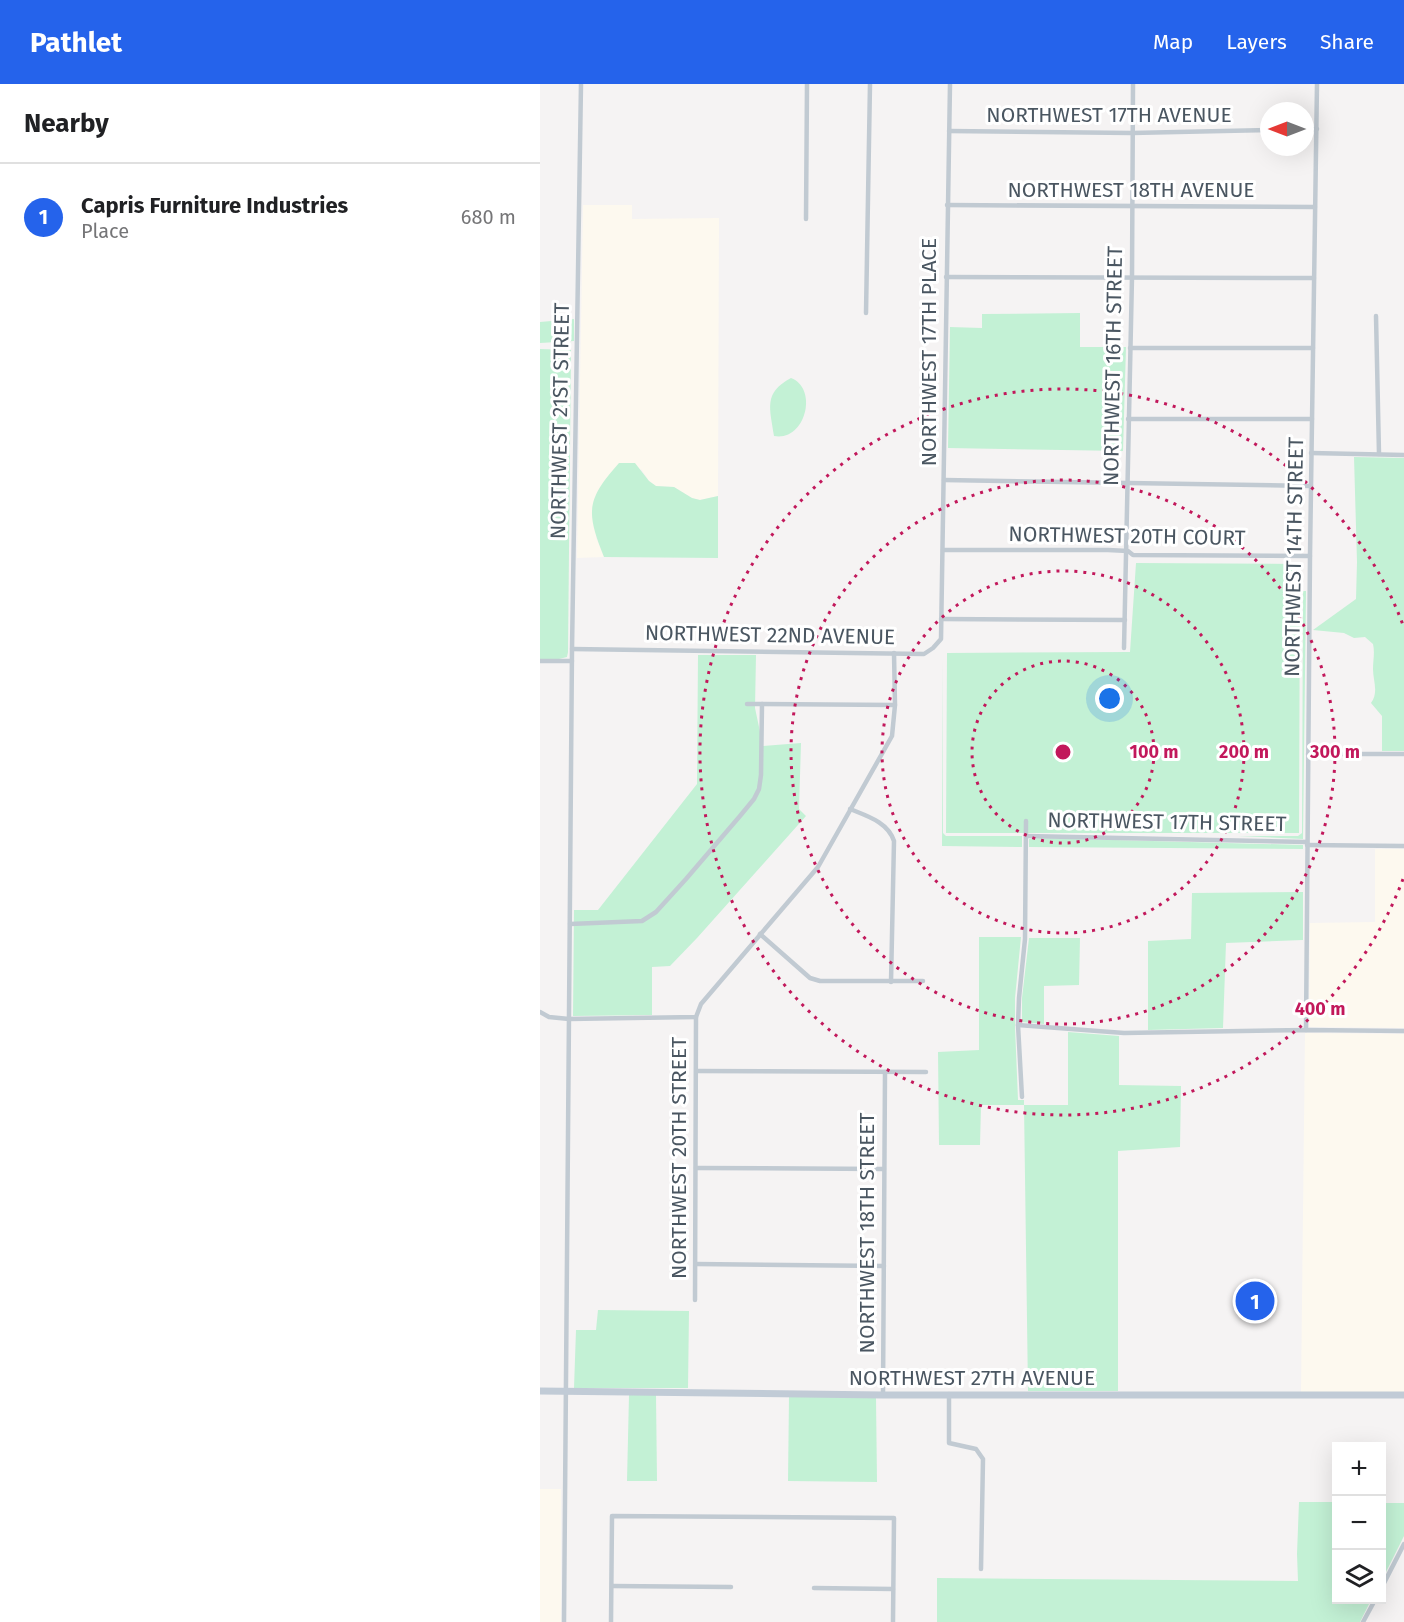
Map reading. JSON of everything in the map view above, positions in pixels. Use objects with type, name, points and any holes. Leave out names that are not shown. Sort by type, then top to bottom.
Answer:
[{"type":"street","name":"NORTHWEST 21ST STREET","points":[[564,1622],[572,661],[581,84]]},
{"type":"street","points":[[806,219],[807,84]]},
{"type":"street","points":[[866,313],[870,84]]},
{"type":"street","name":"NORTHWEST 17TH PLACE","points":[[941,619],[946,205],[950,84]]},
{"type":"street","name":"NORTHWEST 16TH STREET","points":[[1124,648],[1128,551],[1126,484],[1132,277],[1133,84]]},
{"type":"street","name":"NORTHWEST 14TH STREET","points":[[1306,1030],[1317,84]]},
{"type":"street","name":"NORTHWEST 17TH AVENUE","points":[[949,131],[1132,133],[1260,130]]},
{"type":"street","name":"NORTHWEST 18TH AVENUE","points":[[946,205],[1315,207]]},
{"type":"street","points":[[946,277],[1314,278]]},
{"type":"street","points":[[1376,316],[1379,454]]},
{"type":"street","points":[[1130,348],[1313,348]]},
{"type":"street","points":[[1128,419],[1312,419]]},
{"type":"street","points":[[1311,453],[1404,455]]},
{"type":"street","points":[[944,480],[1311,486]]},
{"type":"street","name":"NORTHWEST 20TH COURT","points":[[943,550],[1128,551],[1133,555],[1310,556]]},
{"type":"street","name":"NORTHWEST 22ND AVENUE","points":[[573,649],[924,654],[941,639],[941,619]]},
{"type":"street","points":[[941,619],[1125,620]]},
{"type":"street","points":[[540,1012],[549,1017],[569,1019],[696,1017],[700,1004],[818,867],[892,736],[895,705],[894,653]]},
{"type":"street","points":[[540,661],[572,661]]},
{"type":"street","points":[[747,704],[895,705]]},
{"type":"street","points":[[570,924],[642,921],[656,912],[686,879],[754,799],[759,789],[762,704]]},
{"type":"street","points":[[1308,754],[1404,754]]},
{"type":"street","points":[[850,809],[875,820],[891,832],[894,841],[891,982]]},
{"type":"street","name":"NORTHWEST 17TH STREET","points":[[1022,1097],[1018,1025],[1025,939],[1026,821]]},
{"type":"street","name":"NORTHWEST 17TH STREET","points":[[1026,836],[1404,846]]},
{"type":"street","points":[[760,934],[810,978],[820,981],[923,981]]},
{"type":"street","name":"NORTHWEST 20TH STREET","points":[[695,1300],[696,1017]]},
{"type":"street","points":[[1018,1025],[1124,1033],[1404,1031]]},
{"type":"street","points":[[697,1071],[926,1072]]},
{"type":"street","name":"NORTHWEST 18TH STREET","points":[[883,1395],[885,1072]]},
{"type":"street","points":[[696,1168],[884,1169]]},
{"type":"street","points":[[696,1264],[884,1266]]},
{"type":"street","name":"NORTHWEST 27TH AVENUE","points":[[540,1391],[883,1395],[1404,1395]]},
{"type":"street","points":[[949,1394],[949,1443],[976,1449],[983,1460],[981,1569]]},
{"type":"street","points":[[611,1622],[612,1516],[894,1518],[893,1622]]},
{"type":"street","points":[[1386,1579],[1404,1544]]},
{"type":"street","points":[[612,1586],[730,1587]]},
{"type":"street","points":[[814,1588],[893,1589]]},
{"type":"street","points":[[1363,1622],[1372,1604]]},
{"type":"shaded area","points":[[583,205],[632,205],[632,219],[719,218],[718,496],[700,500],[674,487],[656,486],[649,481],[641,469],[596,537],[604,557],[577,558]]},
{"type":"shaded area","points":[[1375,849],[1404,849],[1404,1028],[1309,1027],[1310,923],[1375,922]]},
{"type":"shaded area","points":[[1305,1033],[1404,1034],[1404,1392],[1301,1392]]},
{"type":"shaded area","points":[[540,1489],[561,1489],[561,1622],[540,1622]]},
{"type":"green space","points":[[1080,313],[1080,347],[1126,347],[1123,451],[948,448],[950,327],[982,328],[982,314]]},
{"type":"green space","points":[[574,319],[574,341],[540,343],[540,322]]},
{"type":"green space","points":[[540,349],[571,350],[568,652],[567,657],[559,659],[540,659]]},
{"type":"green space","points":[[791,378],[800,384],[805,393],[805,413],[794,431],[785,436],[774,436],[770,402],[776,389]]},
{"type":"green space","points":[[1354,457],[1404,458],[1404,751],[1382,751],[1382,716],[1371,703],[1375,691],[1373,644],[1365,637],[1354,638],[1344,633],[1313,630],[1356,599]]},
{"type":"green space","points":[[619,463],[635,463],[656,486],[674,487],[692,498],[700,500],[718,496],[718,558],[604,557],[594,529],[592,507],[600,487]]},
{"type":"green space","points":[[1136,563],[1300,564],[1299,833],[946,833],[947,653],[1130,652]]},
{"type":"green space","points":[[1303,591],[1306,591],[1303,839],[1238,836],[1298,836],[1302,833]]},
{"type":"green space","points":[[698,655],[756,655],[755,708],[763,746],[801,743],[799,809],[806,816],[670,966],[652,967],[652,1015],[573,1016],[574,910],[598,910],[697,784]]},
{"type":"green space","points":[[943,657],[943,833],[946,836],[1022,836],[1022,847],[942,846]]},
{"type":"green space","points":[[1029,839],[1303,845],[1303,849],[1029,847]]},
{"type":"green space","points":[[1303,892],[1303,940],[1226,943],[1223,1028],[1148,1030],[1148,941],[1191,939],[1192,893]]},
{"type":"green space","points":[[979,937],[1021,937],[1015,998],[1015,1027],[1018,1100],[1024,1100],[1024,1105],[981,1105],[980,1145],[939,1145],[938,1052],[979,1050]]},
{"type":"green space","points":[[1029,938],[1080,938],[1079,985],[1044,986],[1044,1024],[1022,1022],[1022,998]]},
{"type":"green space","points":[[1068,1032],[1119,1036],[1119,1085],[1181,1086],[1180,1147],[1118,1151],[1118,1391],[1028,1391],[1024,1105],[1068,1105]]},
{"type":"green space","points":[[598,1310],[689,1311],[688,1388],[574,1388],[576,1330],[596,1330]]},
{"type":"green space","points":[[629,1395],[656,1395],[657,1481],[627,1481]]},
{"type":"green space","points":[[789,1396],[876,1398],[877,1482],[788,1481]]},
{"type":"green space","points":[[1299,1502],[1332,1502],[1332,1604],[1369,1604],[1360,1622],[937,1622],[937,1578],[1298,1581]]},
{"type":"green space","points":[[1386,1503],[1404,1503],[1404,1536],[1386,1572]]},
{"type":"place","name":"Capris Furniture Industries","points":[[1255,1301]]}]
